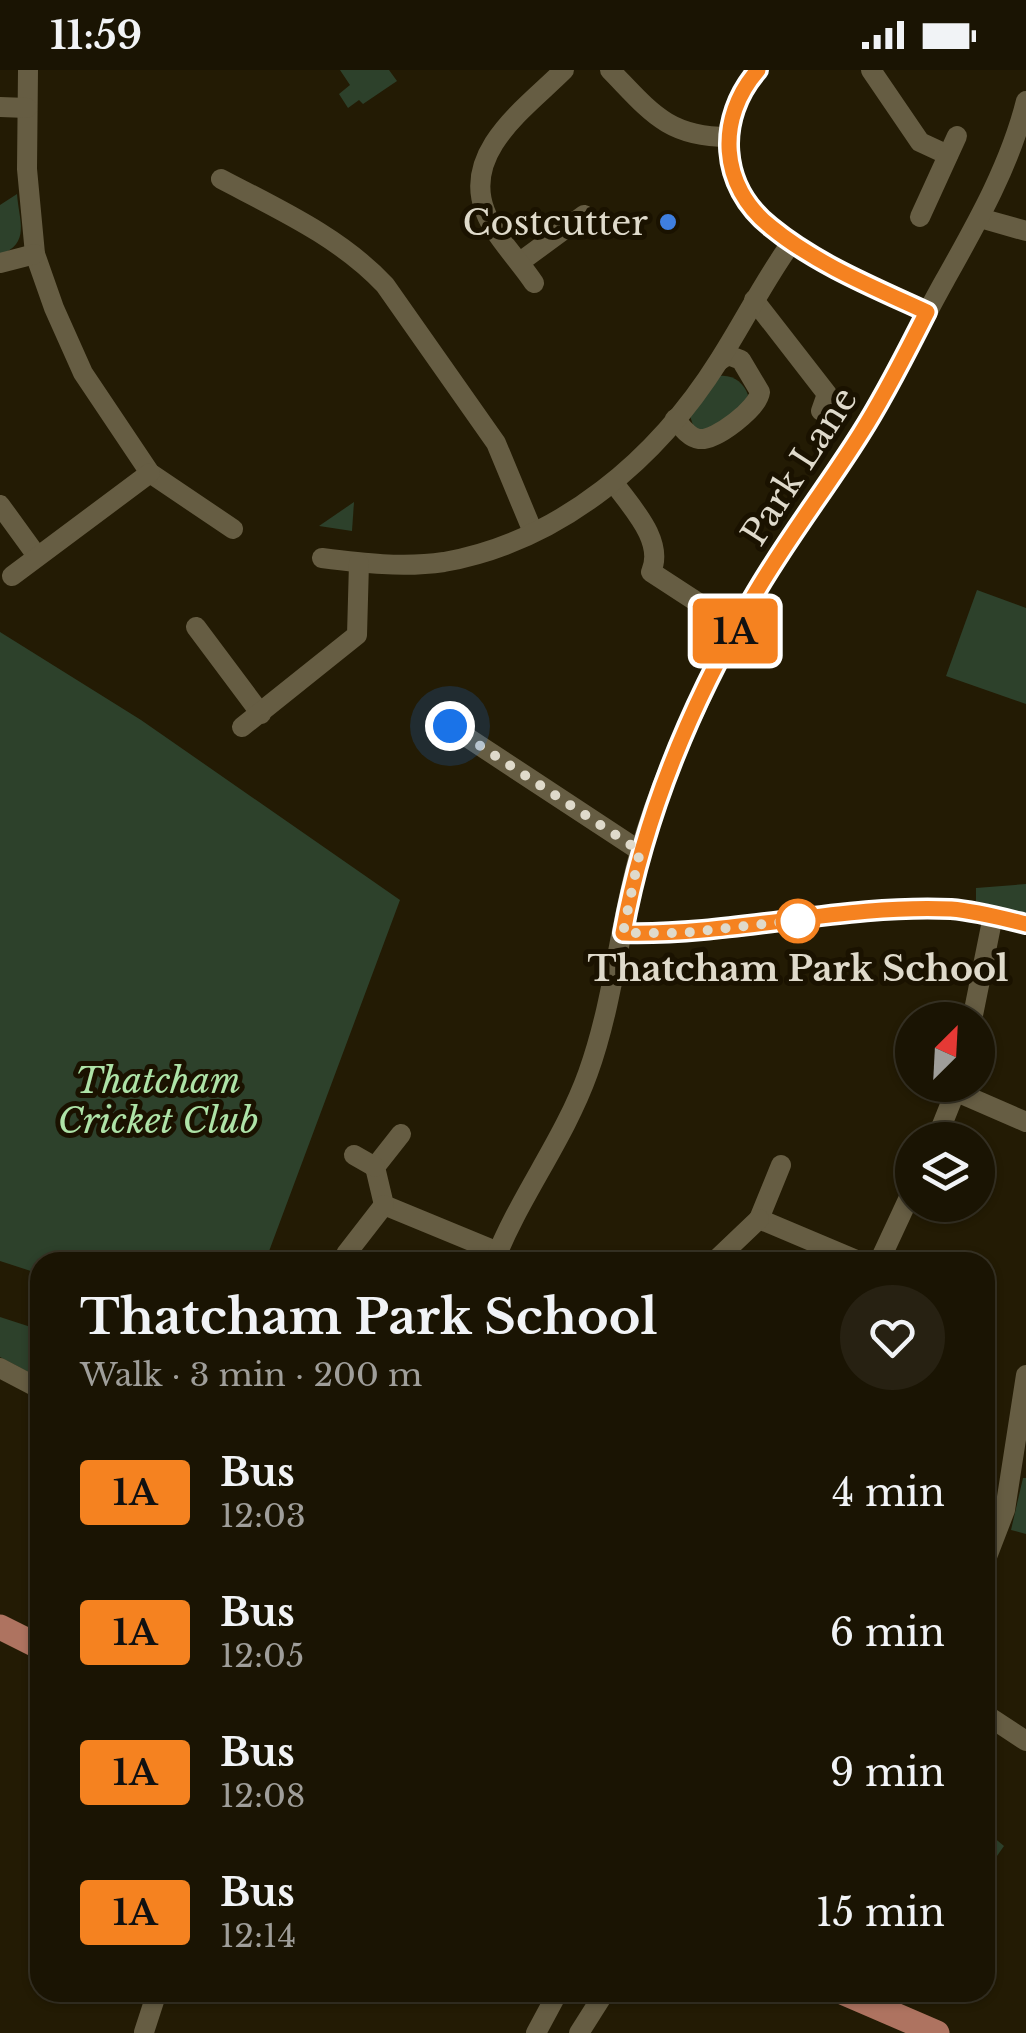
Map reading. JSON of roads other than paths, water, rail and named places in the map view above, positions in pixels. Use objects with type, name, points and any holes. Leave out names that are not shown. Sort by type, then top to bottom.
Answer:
[{"type":"main road","points":[[0,1627],[30,1641]]},
{"type":"main road","points":[[865,2002],[937,2033]]},
{"type":"street","points":[[28,70],[27,170],[34,254],[83,373],[150,473],[233,529]]},
{"type":"street","points":[[534,283],[484,209],[481,192],[485,160],[495,139],[564,70]]},
{"type":"street","points":[[610,70],[645,106],[686,134],[728,137]]},
{"type":"street","points":[[758,70],[734,106],[728,137],[739,186],[769,226],[792,242],[927,312]]},
{"type":"street","points":[[871,70],[917,127],[953,145],[920,217]]},
{"type":"street","name":"Park Lane","points":[[499,1252],[575,1106],[604,1019],[640,851],[666,780],[739,622],[775,560],[861,433],[980,218],[1016,139],[1026,102]]},
{"type":"street","points":[[0,108],[28,108]]},
{"type":"street","points":[[221,179],[306,224],[385,285],[496,442],[533,532]]},
{"type":"street","points":[[520,262],[584,215]]},
{"type":"street","points":[[980,218],[1026,231]]},
{"type":"street","points":[[322,558],[358,563],[442,562],[492,548],[572,512],[632,468],[675,419],[719,362],[792,242]]},
{"type":"street","points":[[0,263],[34,254]]},
{"type":"street","points":[[754,300],[828,394],[821,411]]},
{"type":"street","points":[[675,419],[692,437],[704,439],[714,436],[757,403],[760,392],[741,360],[728,355],[719,362]]},
{"type":"street","points":[[12,576],[150,473]]},
{"type":"street","points":[[614,483],[652,544],[656,563],[651,572],[720,617]]},
{"type":"street","points":[[0,505],[37,556]]},
{"type":"street","points":[[242,726],[356,635],[358,563]]},
{"type":"street","points":[[196,627],[260,714]]},
{"type":"street","points":[[450,726],[640,851]]},
{"type":"street","points":[[623,933],[682,933],[904,909],[954,909],[1026,924]]},
{"type":"street","points":[[976,1002],[994,916]]},
{"type":"street","points":[[986,1102],[1026,1122]]},
{"type":"street","points":[[375,1167],[401,1134]]},
{"type":"street","points":[[354,1155],[375,1167],[384,1205]]},
{"type":"street","points":[[724,1252],[759,1220],[780,1165]]},
{"type":"street","points":[[384,1205],[485,1252]]},
{"type":"street","points":[[348,1252],[384,1205]]},
{"type":"street","points":[[759,1220],[837,1252]]},
{"type":"street","points":[[884,1252],[898,1222]]},
{"type":"street","points":[[0,1368],[30,1384]]},
{"type":"street","points":[[995,1536],[1005,1510],[1026,1376]]},
{"type":"street","points":[[995,1721],[1026,1741]]},
{"type":"street","points":[[144,2032],[154,2002]]},
{"type":"street","points":[[536,2033],[551,2002]]},
{"type":"street","points":[[579,2033],[599,2002]]},
{"type":"place","name":"Costcutter","points":[[668,222]]},
{"type":"place","name":"Thatcham Park School","points":[[798,921]]},
{"type":"park label","name":"Thatcham Cricket Club","points":[[158,1100]]}]
